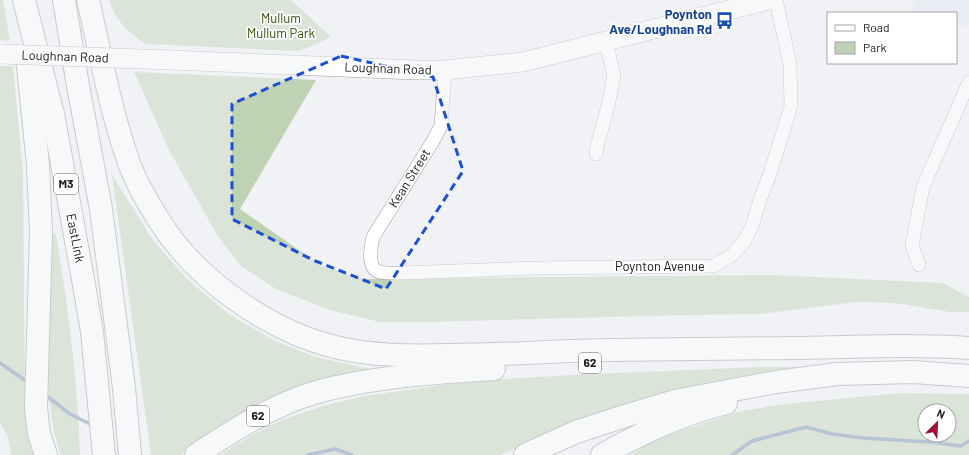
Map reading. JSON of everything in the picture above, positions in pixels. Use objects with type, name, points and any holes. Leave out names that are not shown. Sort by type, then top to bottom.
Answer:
[{"type":"highway","points":[[21,0],[38,165],[41,232],[36,408],[39,434],[46,455]]},
{"type":"highway","name":"EastLink","points":[[24,0],[53,114],[84,285],[92,332],[104,455]]},
{"type":"highway","name":"EastLink","points":[[64,0],[101,209],[119,350],[126,389]]},
{"type":"highway","points":[[88,0],[106,82],[126,157],[143,193],[161,224],[183,252],[208,278],[225,292],[268,320],[303,336],[334,347],[395,356],[480,355],[600,350],[910,346],[969,348]]},
{"type":"highway","name":"62","points":[[196,455],[224,436],[262,414],[300,397],[349,384],[465,370],[855,347]]},
{"type":"highway","points":[[525,455],[576,432],[675,401],[776,382],[837,374],[913,372],[969,376]]},
{"type":"highway","points":[[602,455],[646,432],[687,416],[724,403],[776,390],[856,381],[969,376]]},
{"type":"highway","points":[[126,389],[130,455]]},
{"type":"highway","points":[[126,389],[141,455]]},
{"type":"main road","name":"Loughnan Road","points":[[0,54],[445,70],[523,62],[769,0]]},
{"type":"street","name":"Poynton Avenue","points":[[388,273],[537,268],[713,266],[732,255],[744,242],[752,226],[791,106],[790,64],[776,0]]},
{"type":"street","points":[[596,154],[614,76],[606,41]]},
{"type":"street","name":"Kean Street","points":[[388,273],[377,271],[372,266],[371,247],[373,237],[441,126],[445,70]]},
{"type":"street","points":[[919,265],[912,245],[923,187],[969,82]]},
{"type":"highlighted area","points":[[341,56],[433,77],[463,171],[386,289],[313,260],[232,219],[232,104]]},
{"type":"shaded area","points":[[914,0],[969,0],[969,24],[957,27],[957,12],[910,12]]},
{"type":"green space","points":[[0,0],[3,0],[10,41],[0,40]]},
{"type":"green space","name":"Mullum Mullum Park","points":[[109,0],[291,0],[331,37],[300,51],[146,44],[128,31],[115,14]]},
{"type":"green space","points":[[0,66],[13,66],[23,172],[25,418],[36,455],[11,455],[8,437],[0,423]]},
{"type":"green space","points":[[134,72],[316,80],[240,209],[320,265],[362,279],[770,275],[943,283],[969,297],[969,312],[950,312],[895,303],[856,302],[760,314],[380,322],[330,310],[276,289],[241,266],[219,238],[170,152]]},
{"type":"green space","points":[[112,175],[153,240],[187,279],[227,313],[275,341],[316,357],[371,369],[282,396],[230,420],[182,455],[151,455]]},
{"type":"green space","points":[[52,232],[56,235],[65,289],[75,372],[80,455],[61,455],[55,436],[52,415],[48,381],[47,338]]},
{"type":"green space","points":[[758,367],[807,367],[700,386],[620,406],[539,437],[501,455],[220,455],[254,434],[284,419],[323,406],[363,396],[472,381]]},
{"type":"green space","points":[[900,393],[969,394],[969,455],[630,455],[656,439],[741,411],[786,404]]},
{"type":"waterway","points":[[0,363],[29,383]]},
{"type":"waterway","points":[[44,394],[70,414],[94,426]]},
{"type":"waterway","points":[[732,455],[752,441],[806,427],[832,434],[863,438],[930,442],[961,446],[969,441]]},
{"type":"waterway","points":[[308,455],[335,449],[352,455]]},
{"type":"place","name":"Poynton Ave/Loughnan Rd","points":[[725,21]]}]
